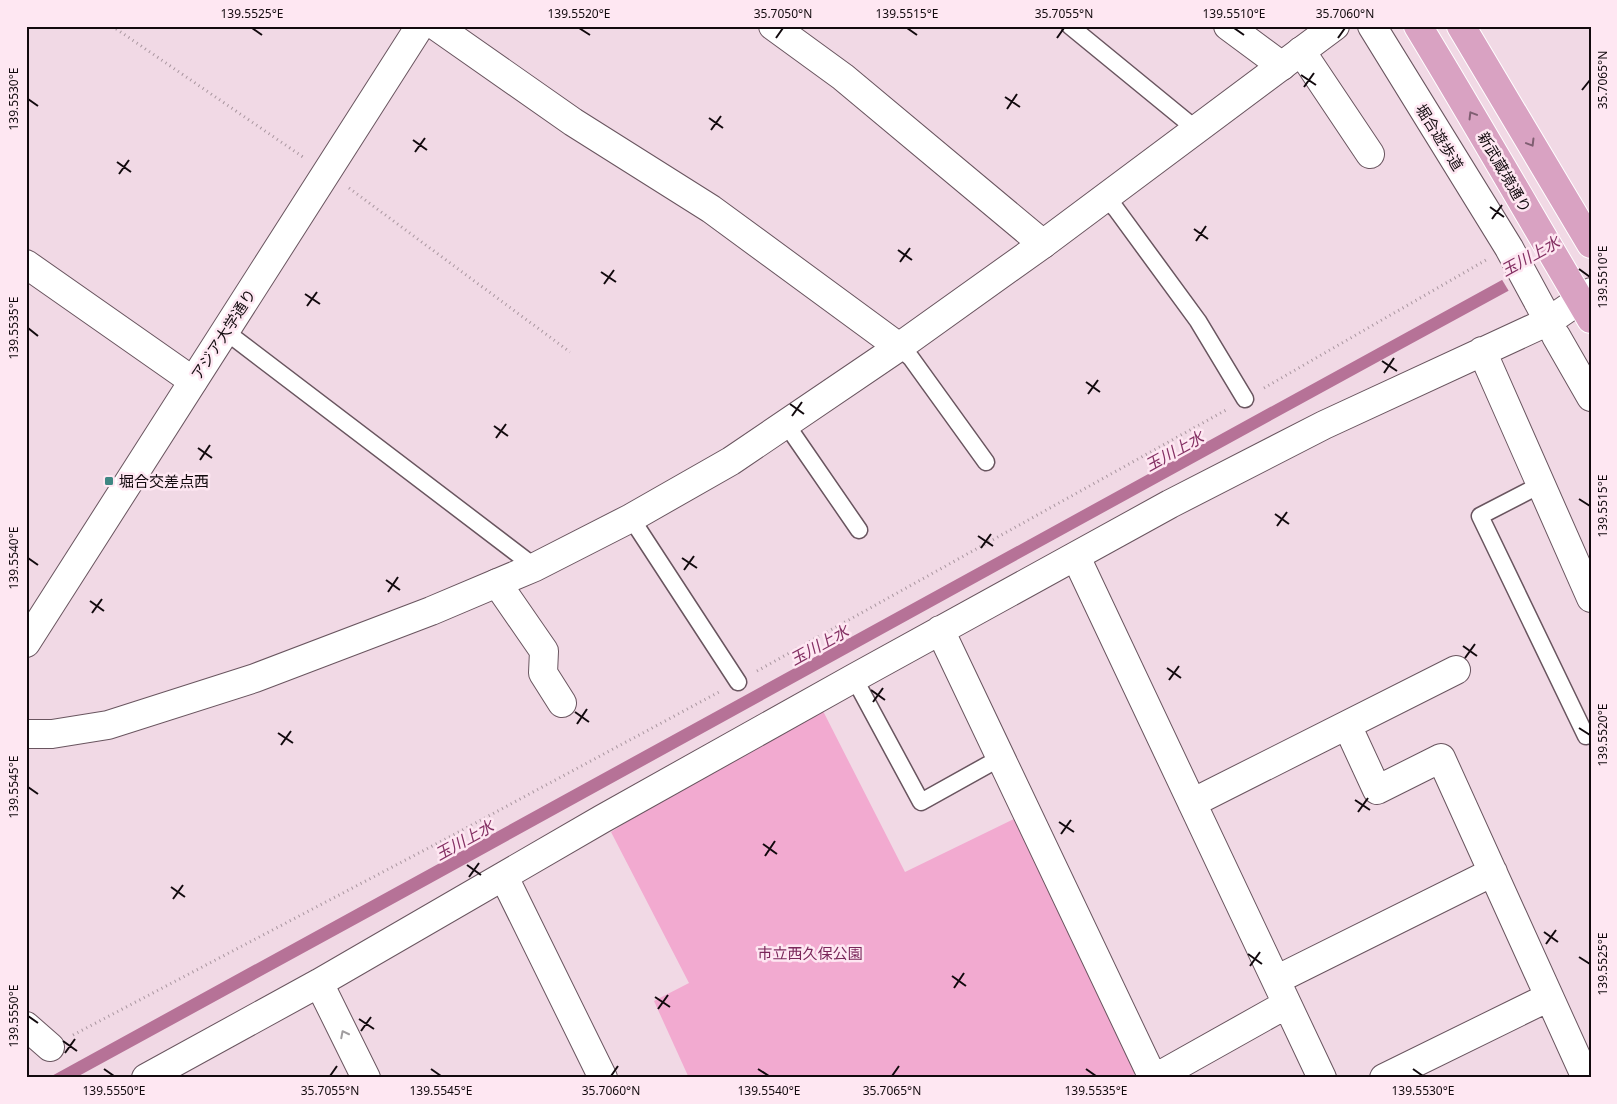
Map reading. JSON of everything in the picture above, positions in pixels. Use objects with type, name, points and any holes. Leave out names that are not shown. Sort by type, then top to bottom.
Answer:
[{"type":"main road","name":"新武蔵境通り","points":[[1418,26],[1516,189],[1540,233],[1584,300]]},
{"type":"main road","points":[[1461,26],[1591,244]]},
{"type":"street","name":"アジア大学通り","points":[[26,643],[225,331],[336,179],[420,26]]},
{"type":"street","points":[[436,26],[573,122],[711,209],[899,347]]},
{"type":"street","points":[[1228,26],[1292,59],[1370,154]]},
{"type":"street","points":[[26,734],[52,734],[108,725],[237,684],[422,615],[535,567],[631,518],[731,462],[899,347],[1043,244],[1335,26]]},
{"type":"street","name":"堀合遊歩道","points":[[1372,26],[1500,253],[1542,309]]},
{"type":"street","points":[[782,29],[843,77],[1043,244]]},
{"type":"street","points":[[26,264],[193,381]]},
{"type":"street","points":[[146,1078],[319,983],[611,814],[1170,504],[1307,434],[1548,321],[1584,300]]},
{"type":"street","points":[[1556,336],[1591,397]]},
{"type":"street","points":[[1482,351],[1591,598]]},
{"type":"street","points":[[1076,557],[1322,1078]]},
{"type":"street","points":[[497,583],[544,651],[543,673],[562,703]]},
{"type":"street","points":[[940,630],[1154,1078],[1288,1004]]},
{"type":"street","points":[[1192,803],[1456,670]]},
{"type":"street","points":[[1347,725],[1377,790],[1441,758],[1586,1078]]},
{"type":"street","points":[[1276,980],[1493,872]]},
{"type":"street","points":[[504,877],[603,1078]]},
{"type":"street","points":[[319,983],[366,1078]]},
{"type":"street","points":[[1384,1078],[1549,997]]},
{"type":"street","points":[[26,1026],[50,1047]]},
{"type":"lane","points":[[1070,26],[1197,130]]},
{"type":"lane","points":[[1105,197],[1116,209],[1198,321],[1245,399]]},
{"type":"lane","points":[[225,331],[535,567]]},
{"type":"lane","points":[[899,347],[911,358],[986,462]]},
{"type":"lane","points":[[786,424],[859,530]]},
{"type":"lane","points":[[1540,484],[1480,516],[1586,736],[1591,735]]},
{"type":"lane","points":[[631,518],[738,682]]},
{"type":"lane","points":[[854,678],[921,802],[1000,758]]},
{"type":"path","points":[[112,26],[336,179],[570,352]]},
{"type":"path","points":[[50,1047],[456,834],[738,682],[1245,399],[1500,253]]},
{"type":"green space","name":"市立西久保公園","points":[[822,709],[905,872],[1018,817],[1138,1067],[1133,1076],[1129,1078],[689,1078],[654,1001],[689,983],[611,832],[696,778]]},
{"type":"shaded area","points":[[1591,231],[1591,246],[265,974],[75,1078],[48,1078]]},
{"type":"pier","points":[[1590,229],[1591,249],[1510,293],[1501,278]]},
{"type":"place","name":"堀合交差点西","points":[[109,481]]},
{"type":"water label","name":"玉川上水","points":[[1530,256]]},
{"type":"water label","name":"玉川上水","points":[[1174,451]]},
{"type":"water label","name":"玉川上水","points":[[819,645]]},
{"type":"water label","name":"玉川上水","points":[[464,840]]}]
